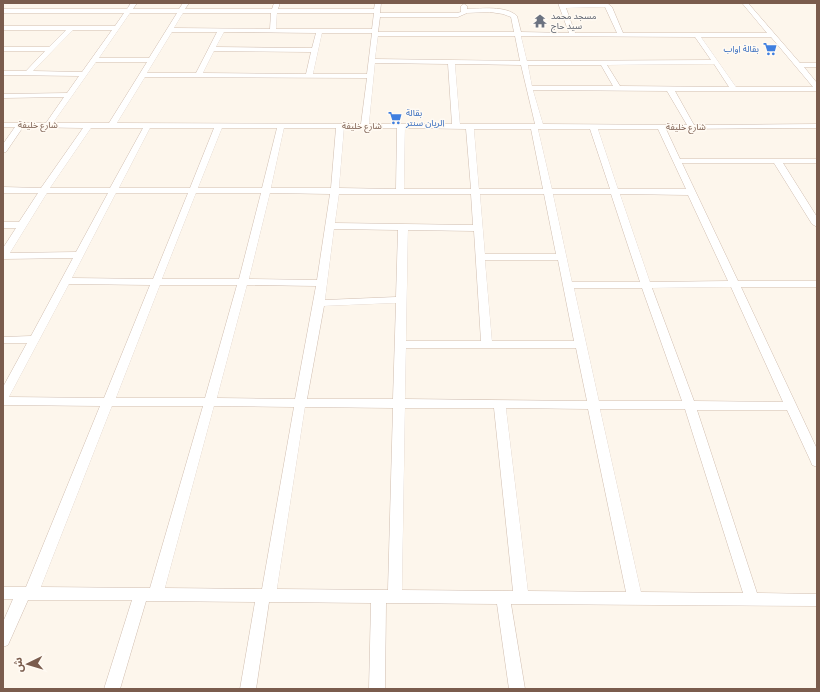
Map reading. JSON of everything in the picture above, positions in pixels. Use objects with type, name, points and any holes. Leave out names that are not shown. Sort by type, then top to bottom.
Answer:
[{"type":"street","points":[[50,11],[57,3]]},
{"type":"street","points":[[48,125],[134,3]]},
{"type":"street","points":[[112,125],[186,3]]},
{"type":"street","points":[[230,11],[233,3]]},
{"type":"street","points":[[273,31],[274,11],[277,3]]},
{"type":"street","points":[[322,11],[324,3]]},
{"type":"street","points":[[365,126],[378,3]]},
{"type":"street","points":[[3,11],[322,11],[458,15],[464,13],[463,3]]},
{"type":"street","points":[[745,3],[817,88]]},
{"type":"street","points":[[573,35],[562,4],[607,5],[610,7],[621,35]]},
{"type":"street","points":[[464,10],[509,13],[515,18],[537,127],[548,192],[635,598]]},
{"type":"street","points":[[11,28],[28,11]]},
{"type":"street","points":[[3,28],[116,28]]},
{"type":"street","points":[[28,73],[70,29]]},
{"type":"street","points":[[169,30],[319,30],[518,35],[772,35]]},
{"type":"street","points":[[200,76],[221,30]]},
{"type":"street","points":[[309,76],[319,30]]},
{"type":"street","points":[[697,35],[734,89]]},
{"type":"street","points":[[3,49],[51,49]]},
{"type":"street","points":[[212,49],[315,50]]},
{"type":"street","points":[[93,60],[151,60]]},
{"type":"street","points":[[371,61],[524,63],[716,62]]},
{"type":"street","points":[[451,62],[456,126]]},
{"type":"street","points":[[603,63],[618,89]]},
{"type":"street","points":[[798,65],[817,65]]},
{"type":"street","points":[[3,73],[84,74]]},
{"type":"street","points":[[142,75],[370,76]]},
{"type":"street","points":[[529,88],[817,88]]},
{"type":"street","points":[[670,88],[692,127]]},
{"type":"street","points":[[3,96],[69,95]]},
{"type":"street","name":"شارع خليفة","points":[[3,125],[537,127],[817,126]]},
{"type":"street","points":[[3,150],[21,125]]},
{"type":"street","points":[[3,256],[44,190],[89,125]]},
{"type":"street","points":[[148,125],[3,400],[208,404],[399,405],[499,403],[690,407],[791,406]]},
{"type":"street","points":[[3,640],[27,593],[108,403],[219,126]]},
{"type":"street","points":[[112,689],[148,594],[208,404],[254,244],[281,126]]},
{"type":"street","points":[[248,689],[319,303],[335,190],[340,126]]},
{"type":"street","points":[[400,190],[401,126]]},
{"type":"street","points":[[470,126],[487,344]]},
{"type":"street","points":[[593,127],[646,285],[690,407],[752,599]]},
{"type":"street","points":[[661,127],[817,462]]},
{"type":"street","points":[[677,161],[817,161]]},
{"type":"street","points":[[777,161],[817,224]]},
{"type":"street","points":[[3,190],[691,192]]},
{"type":"street","points":[[3,226],[22,225]]},
{"type":"street","points":[[329,226],[478,228]]},
{"type":"street","points":[[377,689],[387,596],[399,405],[403,228]]},
{"type":"street","points":[[3,256],[79,255]]},
{"type":"street","points":[[480,257],[562,257]]},
{"type":"street","points":[[65,280],[322,283]]},
{"type":"street","points":[[568,285],[817,284]]},
{"type":"street","points":[[319,303],[402,300]]},
{"type":"street","points":[[3,340],[34,339]]},
{"type":"street","points":[[401,344],[581,344]]},
{"type":"street","points":[[499,403],[521,597]]},
{"type":"street","points":[[3,593],[817,600]]},
{"type":"street","points":[[503,597],[517,689]]},
{"type":"place","name":"مسجد محمد سيد حاج","points":[[540,21]]},
{"type":"place","name":"بقالة اواب","points":[[770,49]]},
{"type":"place","name":"بقالة الريان سنتر","points":[[395,118]]}]
